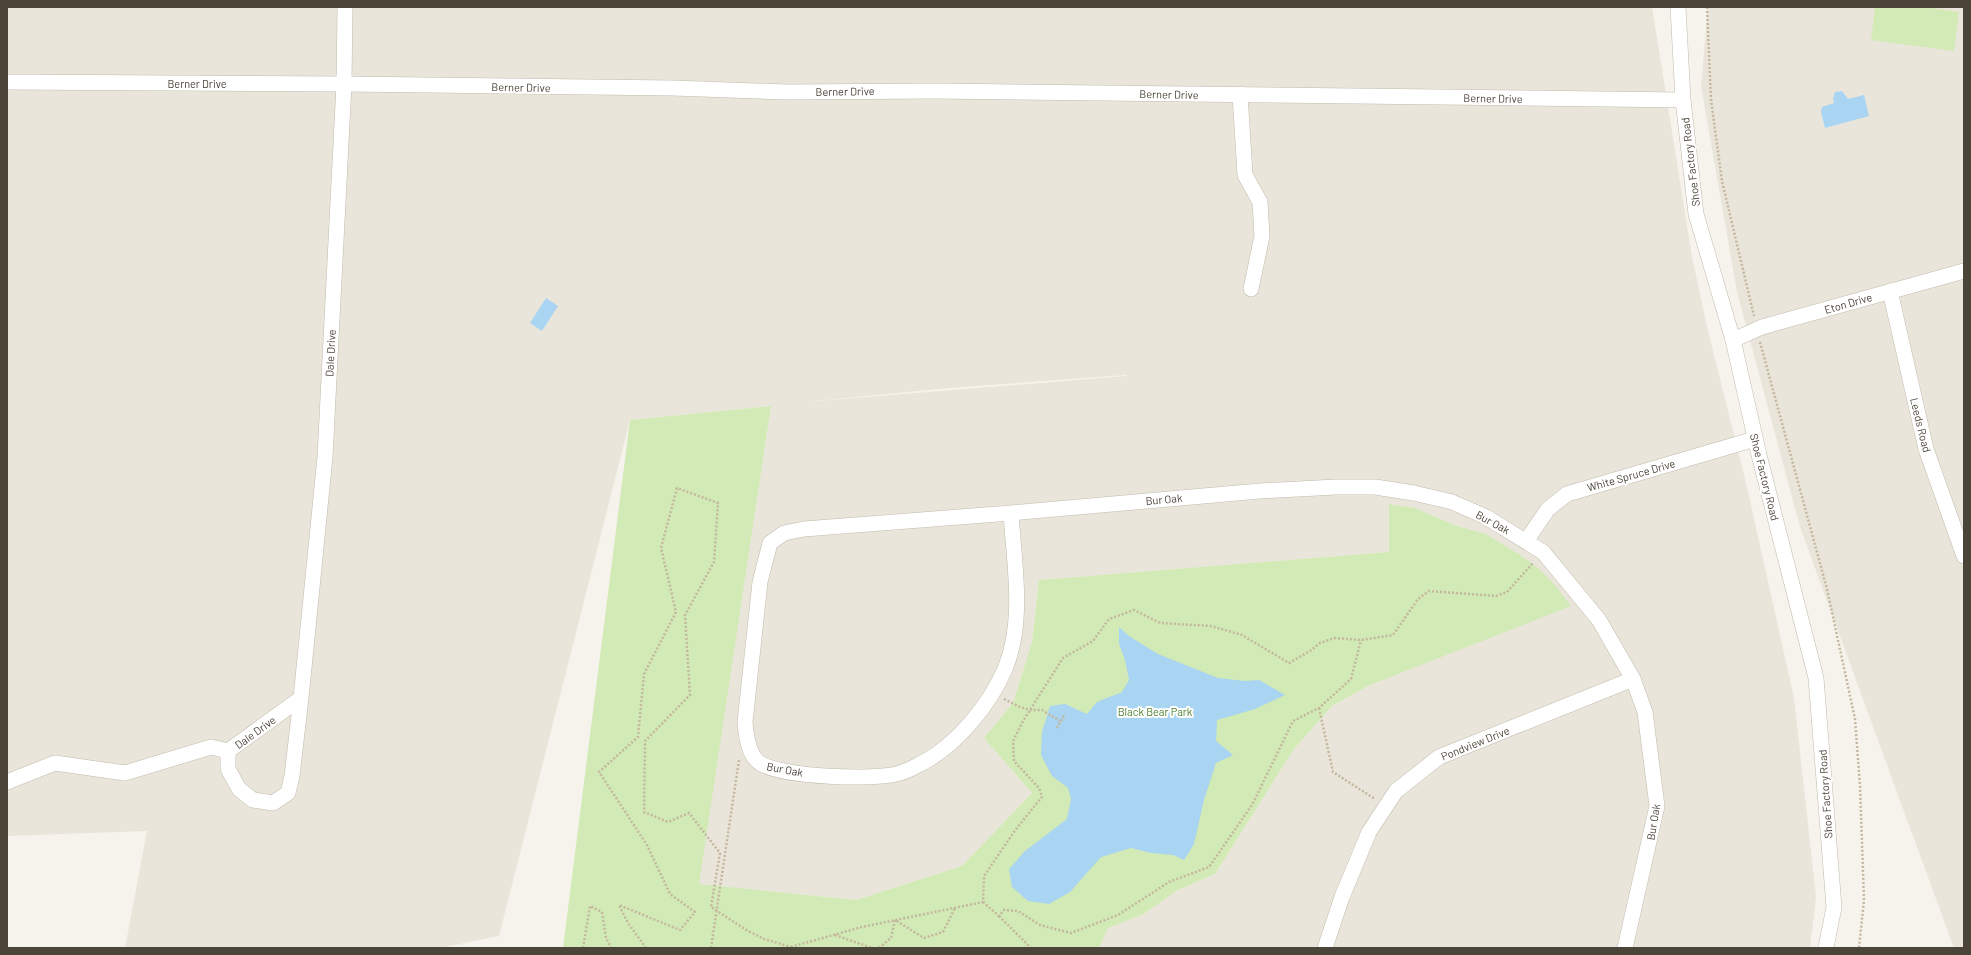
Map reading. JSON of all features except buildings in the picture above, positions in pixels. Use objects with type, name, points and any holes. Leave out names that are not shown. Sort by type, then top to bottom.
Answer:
[{"type":"street","name":"Dale Drive","points":[[301,698],[228,752],[228,770],[239,789],[253,800],[273,803],[288,793],[292,776],[301,698],[325,457],[344,84],[345,7]]},
{"type":"street","name":"Shoe Factory Road","points":[[1678,7],[1683,100],[1696,214],[1733,340],[1755,439],[1816,678],[1834,907],[1826,948]]},
{"type":"street","name":"Berner Drive","points":[[7,82],[673,88],[787,92],[879,90],[1683,100]]},
{"type":"street","points":[[1240,94],[1245,175],[1260,202],[1262,236],[1251,289]]},
{"type":"street","name":"Eton Drive","points":[[1733,340],[1757,330],[1964,270]]},
{"type":"street","name":"Leeds Road","points":[[1890,291],[1926,449],[1964,556]]},
{"type":"street","name":"White Spruce Drive","points":[[1526,541],[1548,509],[1567,494],[1755,439]]},
{"type":"street","name":"Bur Oak","points":[[1011,513],[1017,613],[1010,655],[1006,667],[985,706],[946,746],[924,762],[900,773],[875,777],[850,777],[791,772],[759,763],[751,751],[747,739],[745,722],[760,582],[770,543],[784,533],[804,529],[1011,513],[1260,491],[1375,487],[1414,493],[1452,502],[1486,517],[1543,552],[1599,620],[1633,679],[1645,712],[1657,806],[1625,948]]},
{"type":"street","name":"Pondview Drive","points":[[1325,948],[1342,898],[1369,832],[1396,791],[1439,757],[1633,679]]},
{"type":"street","points":[[7,782],[55,763],[125,773],[211,747],[228,752]]},
{"type":"path","points":[[1707,7],[1711,100],[1722,181],[1757,330],[1827,589],[1855,719],[1860,786],[1864,900],[1859,948]]},
{"type":"path","points":[[646,948],[628,923],[619,906],[680,930],[695,912],[670,894],[647,845],[599,772],[638,737],[644,674],[676,612],[661,548],[677,488],[718,503],[714,562],[685,615],[690,696],[645,741],[644,812],[668,822],[689,813],[720,853],[711,906],[748,931],[764,939],[791,947]]},
{"type":"path","points":[[982,902],[984,876],[1016,830],[1042,797],[1039,788],[1014,761],[1013,741],[1030,710],[1063,658],[1093,641],[1109,619],[1134,610],[1160,623],[1211,626],[1242,635],[1289,663],[1320,642],[1334,638],[1361,640],[1393,635],[1418,599],[1429,591],[1496,596],[1507,592],[1543,552]]},
{"type":"path","points":[[999,916],[1004,910],[1018,911],[1040,925],[1071,933],[1118,915],[1169,882],[1209,867],[1252,805],[1293,721],[1320,708],[1351,679],[1361,640]]},
{"type":"path","points":[[993,693],[1020,707],[1030,710],[1042,710],[1060,721]]},
{"type":"path","points":[[1320,708],[1333,772],[1386,805]]},
{"type":"path","points":[[1057,728],[1065,714]]},
{"type":"path","points":[[711,948],[738,760],[751,751]]},
{"type":"path","points":[[982,902],[999,916],[1031,948]]},
{"type":"path","points":[[786,948],[895,920],[982,902]]},
{"type":"path","points":[[583,948],[590,906],[602,912],[606,938],[611,948]]},
{"type":"path","points":[[895,920],[924,938],[943,932],[955,908]]},
{"type":"path","points":[[879,948],[891,938],[895,920]]},
{"type":"path","points":[[835,935],[872,948]]},
{"type":"shaded area","points":[[7,7],[1652,7],[1692,257],[1707,327],[1746,483],[1794,698],[1816,897],[1810,948],[1099,948],[1108,928],[1144,914],[1176,891],[1215,874],[1294,749],[1332,706],[1554,584],[1522,556],[1486,534],[1454,525],[1415,508],[1390,504],[1390,552],[1039,580],[1032,642],[1013,703],[984,738],[1032,793],[962,866],[856,900],[698,884],[771,406],[630,420],[499,936],[440,948],[125,948],[147,831],[7,836]],"holes":[[[1126,376],[805,402],[948,388]]]},
{"type":"shaded area","points":[[1708,7],[1964,7],[1964,948],[1954,948],[1800,527],[1737,292],[1701,86]]},
{"type":"green space","points":[[1875,7],[1925,7],[1959,12],[1954,51],[1871,40]]},
{"type":"green space","name":"Black Bear Park","points":[[771,406],[699,884],[856,900],[962,866],[1032,793],[984,738],[1013,703],[1032,642],[1039,580],[1389,552],[1389,504],[1415,508],[1454,525],[1486,534],[1522,556],[1539,569],[1554,584],[1571,606],[1370,685],[1332,706],[1294,749],[1215,874],[1176,891],[1144,914],[1108,928],[1099,948],[563,948],[630,420]]},
{"type":"water","points":[[1842,91],[1848,99],[1864,95],[1869,116],[1825,128],[1821,112],[1822,107],[1834,103],[1833,98],[1835,92]]},
{"type":"water","points":[[546,298],[558,306],[542,331],[530,323]]},
{"type":"water","points":[[1119,627],[1129,636],[1158,654],[1218,678],[1245,681],[1259,680],[1285,695],[1255,709],[1217,720],[1216,741],[1233,755],[1216,763],[1204,800],[1194,844],[1184,860],[1173,855],[1151,853],[1131,848],[1101,857],[1070,892],[1049,904],[1028,901],[1012,887],[1009,869],[1025,851],[1067,819],[1071,799],[1068,788],[1052,776],[1041,755],[1042,732],[1050,706],[1065,704],[1087,714],[1097,702],[1122,692],[1129,680],[1125,660],[1119,644]]}]
